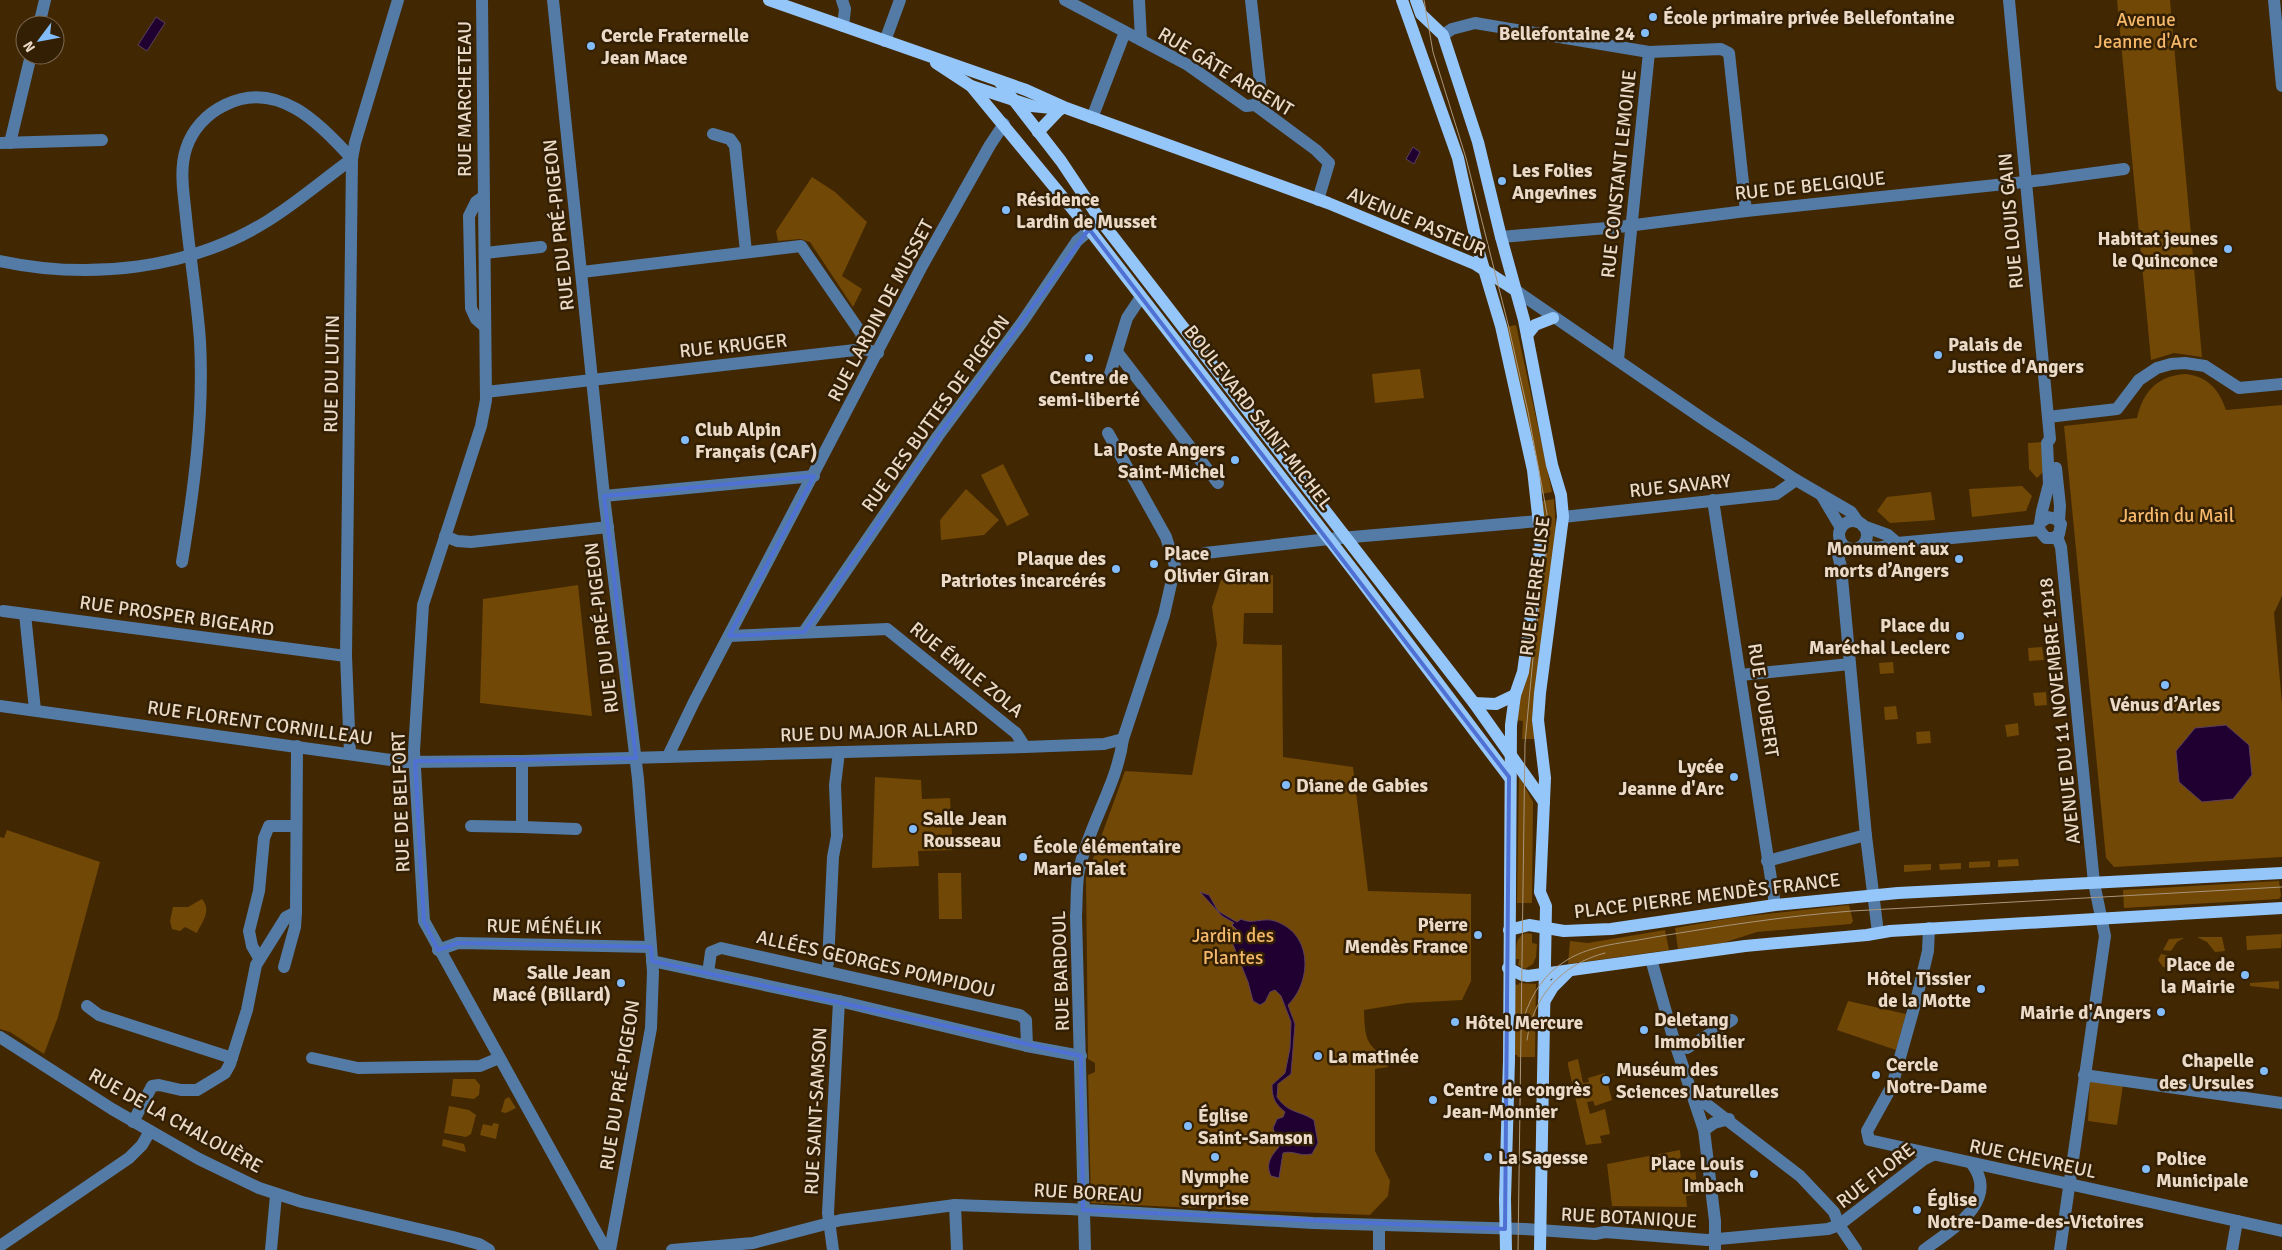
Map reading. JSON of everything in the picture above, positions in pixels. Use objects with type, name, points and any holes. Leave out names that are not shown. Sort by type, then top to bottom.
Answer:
[{"type":"main road","name":"AVENUE PASTEUR","points":[[769,0],[923,56],[955,64],[1046,98],[1063,109]]},
{"type":"main road","name":"RUE PIERRE LISE","points":[[1402,0],[1458,158],[1478,249],[1486,270],[1522,413],[1533,470],[1541,542],[1523,672],[1512,710],[1510,752]]},
{"type":"main road","points":[[1416,0],[1422,14],[1443,34]]},
{"type":"main road","name":"RUE PIERRE LISE","points":[[1443,34],[1478,142],[1527,336],[1552,464],[1561,495],[1563,517],[1538,720],[1544,758],[1544,802]]},
{"type":"main road","name":"AVENUE PASTEUR","points":[[923,56],[971,86],[1032,106],[1063,109],[1092,118],[1318,200],[1464,258],[1486,270],[1515,290]]},
{"type":"main road","points":[[999,81],[1017,102]]},
{"type":"main road","name":"BOULEVARD SAINT-MICHEL","points":[[971,86],[1089,229],[1329,539],[1509,777]]},
{"type":"main road","points":[[1004,124],[1017,102],[1028,97],[1046,98]]},
{"type":"main road","name":"BOULEVARD SAINT-MICHEL","points":[[1017,102],[1101,221],[1474,703],[1544,802]]},
{"type":"main road","points":[[1038,132],[1063,109]]},
{"type":"main road","points":[[1527,336],[1535,325],[1553,318]]},
{"type":"main road","points":[[1474,703],[1496,704],[1515,695]]},
{"type":"main road","points":[[1506,1250],[1510,752]]},
{"type":"main road","points":[[1540,1250],[1543,1004],[1541,971],[1546,906],[1540,892],[1544,802]]},
{"type":"main road","name":"PLACE PIERRE MENDÈS FRANCE","points":[[1509,930],[1529,925],[1577,931],[1611,929],[1775,905],[1873,895],[2282,873]]},
{"type":"main road","points":[[1508,968],[1522,975],[1541,971],[1569,971],[1745,946],[1929,928],[2282,908]]},
{"type":"main road","points":[[1543,1004],[1553,987],[1569,971]]},
{"type":"street","points":[[42,15],[46,0]]},
{"type":"street","name":"RUE DU LUTIN","points":[[350,754],[346,656],[352,159],[355,143],[398,0]]},
{"type":"street","name":"RUE MARCHETEAU","points":[[482,0],[486,392]]},
{"type":"street","name":"RUE DU PRÉ-PIGEON","points":[[553,0],[604,496],[636,758],[652,961],[651,1028],[610,1250]]},
{"type":"street","points":[[842,0],[845,10],[843,26]]},
{"type":"street","points":[[885,41],[900,0]]},
{"type":"street","name":"RUE GÂTE ARGENT","points":[[1065,0],[1188,65],[1243,104],[1254,105],[1326,159],[1328,169],[1318,200]]},
{"type":"street","points":[[1139,0],[1141,40]]},
{"type":"street","points":[[1251,0],[1261,92],[1260,99],[1254,105]]},
{"type":"street","name":"RUE LOUIS GAIN","points":[[2009,0],[2050,439],[2053,443],[2058,488],[2059,521]]},
{"type":"street","points":[[2274,0],[2282,86]]},
{"type":"street","name":"RUE CONSTANT LEMOINE","points":[[1443,34],[1452,29],[1475,23],[1649,52],[1618,360]]},
{"type":"street","points":[[1092,118],[1125,32]]},
{"type":"street","points":[[1649,52],[1721,49],[1729,53],[1746,211]]},
{"type":"street","points":[[28,65],[5,143],[102,140]]},
{"type":"street","points":[[0,261],[49,269],[98,270],[170,260],[189,255],[224,242],[268,221],[352,159],[314,121],[284,102],[263,97],[252,97],[220,107],[196,130],[184,161],[184,194],[189,255],[199,334],[200,407],[194,479],[182,562]]},
{"type":"street","name":"RUE LARDIN DE MUSSET","points":[[668,756],[690,710],[814,476],[922,266],[990,144],[1004,124]]},
{"type":"street","points":[[713,134],[730,139],[735,146],[746,252]]},
{"type":"street","name":"RUE DE BELGIQUE","points":[[1501,237],[1632,226],[1746,211],[2025,181],[2124,168]]},
{"type":"street","name":"RUE MARCHETEAU","points":[[483,197],[476,202],[469,216],[471,308],[476,319],[484,326]]},
{"type":"street","name":"RUE DES BUTTES DE PIGEON","points":[[804,632],[938,436],[1023,321],[1077,241],[1089,229],[1101,221]]},
{"type":"street","points":[[582,272],[801,246],[861,333],[864,349]]},
{"type":"street","points":[[485,253],[541,247]]},
{"type":"street","name":"AVENUE PASTEUR","points":[[1515,290],[1553,318],[1796,480],[1851,512],[1860,524]]},
{"type":"street","points":[[1110,374],[1127,318],[1141,297]]},
{"type":"street","name":"RUE KRUGER","points":[[592,380],[864,349],[878,353]]},
{"type":"street","points":[[1117,352],[1218,483]]},
{"type":"street","points":[[2048,417],[2120,408],[2139,380],[2157,368],[2171,364],[2185,363],[2205,366],[2239,388],[2282,384]]},
{"type":"street","points":[[486,392],[592,380]]},
{"type":"street","name":"RUE DE BELFORT","points":[[486,392],[481,426],[423,605],[415,761],[424,921],[438,950],[606,1250]]},
{"type":"street","points":[[1108,433],[1166,537],[1180,556],[1164,615],[1123,739]]},
{"type":"street","name":"RUE LOUIS GAIN","points":[[2040,526],[2049,484],[2047,443],[2050,439]]},
{"type":"street","points":[[604,496],[814,476]]},
{"type":"street","name":"RUE SAVARY","points":[[1563,517],[1776,494],[1796,480]]},
{"type":"street","name":"AVENUE PASTEUR","points":[[1822,496],[1841,528]]},
{"type":"street","name":"RUE JOUBERT","points":[[1713,500],[1775,905]]},
{"type":"street","points":[[1897,543],[1888,535],[1860,524],[1846,523],[1841,528],[1839,536],[1842,544],[1849,549],[1860,547],[1878,548],[1897,543],[2040,526],[2048,517],[2059,521],[2061,531],[2057,537],[2046,538],[2040,526]]},
{"type":"street","points":[[1205,553],[1329,539],[1539,521]]},
{"type":"street","points":[[1841,567],[1860,547],[1867,536],[1860,524]]},
{"type":"street","points":[[445,536],[457,541],[471,542],[608,527]]},
{"type":"street","name":"AVENUE DU 11 NOVEMBRE 1918","points":[[2057,537],[2061,546],[2073,654],[2094,883],[2105,936],[2060,1250]]},
{"type":"street","points":[[1842,544],[1837,551],[1841,567],[1866,835],[1878,933]]},
{"type":"street","name":"RUE PROSPER BIGEARD","points":[[3,611],[346,656]]},
{"type":"street","points":[[24,614],[35,710]]},
{"type":"street","name":"RUE ÉMILE ZOLA","points":[[729,636],[887,629],[1016,733],[1025,747]]},
{"type":"street","points":[[1741,675],[1850,664]]},
{"type":"street","name":"RUE FLORENT CORNILLEAU","points":[[0,706],[350,754],[415,761],[636,758]]},
{"type":"street","name":"RUE DU MAJOR ALLARD","points":[[636,758],[1104,744],[1123,739]]},
{"type":"street","name":"RUE BARDOUL","points":[[1085,1250],[1076,916],[1078,877],[1120,759],[1123,739]]},
{"type":"street","points":[[284,967],[295,927],[296,912],[297,746]]},
{"type":"street","points":[[828,963],[833,857],[837,836],[835,785],[839,752]]},
{"type":"street","points":[[522,761],[522,827]]},
{"type":"street","points":[[259,958],[252,946],[249,931],[259,891],[264,838],[269,826],[296,826]]},
{"type":"street","points":[[471,826],[576,829]]},
{"type":"street","name":"PLACE PIERRE MENDÈS FRANCE","points":[[1767,861],[1866,835]]},
{"type":"street","points":[[133,1122],[152,1086],[158,1085],[181,1090],[197,1090],[225,1073],[232,1058],[259,958],[286,917],[296,912]]},
{"type":"street","name":"RUE CHEVREUL","points":[[1929,928],[1928,951],[1892,1086],[1869,1127],[1867,1137],[1875,1143],[2282,1231]]},
{"type":"street","name":"RUE MÉNÉLIK","points":[[438,950],[458,943],[651,947]]},
{"type":"street","name":"ALLÉES GEORGES POMPIDOU","points":[[708,972],[711,952],[721,948],[1020,1014],[1026,1020],[1027,1046]]},
{"type":"street","points":[[1651,960],[1704,1130],[1715,1221],[1715,1245],[1839,1226]]},
{"type":"street","points":[[652,961],[839,1000],[1027,1046],[1081,1056]]},
{"type":"street","name":"RUE SAINT-SAMSON","points":[[833,1250],[828,1213],[839,1000]]},
{"type":"street","points":[[87,1006],[99,1015],[232,1058]]},
{"type":"street","points":[[1687,1048],[1732,1020]]},
{"type":"street","name":"RUE DE LA CHALOUÈRE","points":[[0,1037],[133,1122],[214,1167],[276,1195],[453,1236],[479,1244],[489,1250]]},
{"type":"street","points":[[312,1058],[358,1068],[480,1066],[499,1058]]},
{"type":"street","points":[[2084,1075],[2282,1103]]},
{"type":"street","points":[[1690,1089],[1705,1103],[1729,1119],[1800,1176],[1834,1212],[1839,1226],[1856,1250]]},
{"type":"street","points":[[1704,1130],[1714,1123],[1729,1119]]},
{"type":"street","points":[[0,1246],[129,1158],[142,1145],[150,1131]]},
{"type":"street","name":"RUE FLORE","points":[[1839,1226],[1923,1160],[1933,1155]]},
{"type":"street","points":[[1924,1250],[1961,1223],[1972,1211],[1979,1187],[1977,1174],[1972,1164]]},
{"type":"street","points":[[271,1250],[276,1195]]},
{"type":"street","points":[[955,1204],[957,1250]]},
{"type":"street","name":"RUE BOREAU","points":[[672,1250],[753,1243],[830,1224],[910,1209],[955,1204],[1379,1225],[1506,1229]]},
{"type":"street","points":[[2232,1250],[2237,1221]]},
{"type":"street","points":[[1379,1225],[1379,1250]]},
{"type":"street","name":"RUE BOTANIQUE","points":[[1506,1229],[1541,1230],[1715,1245]]},
{"type":"highlighted area","points":[[1089,229],[1509,777],[1505,1229],[1083,1210],[1081,1056],[652,961],[651,947],[458,943],[438,950],[424,921],[415,761],[636,758],[604,496],[814,476],[729,636],[804,632],[938,436]]},
{"type":"green space","name":"Avenue Jeanne d'Arc","points":[[2117,0],[2170,0],[2202,357],[2174,353],[2151,360]]},
{"type":"green space","points":[[812,177],[835,192],[867,222],[842,276],[862,289],[853,307],[810,242],[800,239],[778,241],[776,231]]},
{"type":"green space","points":[[1516,325],[1552,492],[1541,494],[1505,327]]},
{"type":"green space","points":[[1420,369],[1424,398],[1375,403],[1372,374]]},
{"type":"green space","name":"Jardin du Mail","points":[[2185,374],[2193,375],[2211,385],[2220,396],[2226,410],[2282,405],[2282,596],[2274,613],[2282,704],[2282,857],[2114,867],[2106,858],[2064,426],[2137,418],[2143,400],[2153,387],[2167,378]]},
{"type":"green space","points":[[2044,442],[2046,469],[2037,478],[2029,469],[2028,443]]},
{"type":"green space","points":[[1003,464],[1029,515],[1007,526],[981,475]]},
{"type":"green space","points":[[2022,486],[2032,496],[2026,511],[1972,517],[1969,489]]},
{"type":"green space","points":[[966,489],[999,520],[984,535],[941,540],[940,520]]},
{"type":"green space","points":[[1931,492],[1935,520],[1890,523],[1877,511],[1887,497]]},
{"type":"green space","points":[[1554,499],[1556,531],[1534,739],[1522,739],[1523,721],[1516,720],[1543,501]]},
{"type":"green space","name":"Jardin des Plantes","points":[[1273,575],[1273,613],[1244,613],[1243,644],[1282,645],[1283,757],[1353,767],[1368,891],[1471,894],[1471,981],[1462,1000],[1407,1003],[1364,1010],[1367,1038],[1373,1048],[1386,1058],[1388,1067],[1375,1069],[1375,1151],[1390,1181],[1388,1196],[1370,1215],[1217,1209],[1206,1199],[1195,1208],[1091,1203],[1088,1075],[1095,1072],[1095,1063],[1088,1059],[1086,878],[1125,771],[1192,775],[1217,644],[1212,607],[1221,580]]},
{"type":"green space","points":[[578,585],[592,716],[480,703],[483,599]]},
{"type":"green space","points":[[2042,647],[2044,660],[2029,661],[2028,648]]},
{"type":"green space","points":[[1893,662],[1894,673],[1880,674],[1879,663]]},
{"type":"green space","points":[[2046,692],[2047,705],[2035,706],[2033,693]]},
{"type":"green space","points":[[1896,706],[1898,719],[1885,720],[1884,707]]},
{"type":"green space","points":[[2018,723],[2019,735],[2007,737],[2005,725]]},
{"type":"green space","points":[[1930,731],[1931,743],[1917,744],[1916,732]]},
{"type":"green space","points":[[1519,776],[1533,802],[1532,903],[1517,903]]},
{"type":"green space","name":"Salle Jean Rousseau","points":[[875,777],[921,780],[922,799],[950,798],[953,850],[918,851],[919,866],[872,868]]},
{"type":"green space","points":[[7,830],[100,862],[58,1017],[44,1054],[10,1032],[0,1029],[0,837],[4,838]]},
{"type":"green space","points":[[2018,859],[2019,866],[1998,867],[1998,860]]},
{"type":"green space","points":[[1990,861],[1990,867],[1969,868],[1969,862]]},
{"type":"green space","points":[[1961,863],[1961,869],[1940,870],[1939,864]]},
{"type":"green space","points":[[1931,864],[1931,870],[1904,872],[1904,865]]},
{"type":"green space","points":[[938,873],[961,873],[962,919],[939,919]]},
{"type":"green space","points":[[2279,881],[2281,896],[2279,899],[2124,908],[2123,890]]},
{"type":"green space","points":[[202,899],[205,903],[206,912],[197,933],[185,927],[180,931],[172,929],[170,921],[173,907],[188,907]]},
{"type":"green space","points":[[1849,905],[1853,921],[1851,924],[1757,932],[1723,943],[1678,949],[1675,928],[1731,918]]},
{"type":"green space","points":[[1665,930],[1669,950],[1568,964],[1570,941],[1588,943]]},
{"type":"green space","points":[[1526,933],[1532,934],[1532,943],[1537,944],[1536,957],[1533,964],[1525,969],[1518,965],[1519,959],[1516,959],[1516,947],[1522,935]]},
{"type":"green space","points":[[2282,934],[2281,948],[2247,950],[2246,936]]},
{"type":"green space","points":[[2197,937],[2222,937],[2225,951],[2215,952],[2207,942]]},
{"type":"green space","points":[[2184,938],[2177,942],[2171,951],[2163,950],[2169,939]]},
{"type":"green space","points":[[2161,954],[2170,956],[2173,969],[2163,967],[2158,960]]},
{"type":"green space","points":[[2279,981],[2279,989],[2250,986],[2250,983]]},
{"type":"green space","points":[[1511,983],[1518,985],[1519,983],[1536,984],[1535,1057],[1518,1057],[1513,1055]]},
{"type":"green space","points":[[1848,1001],[1906,1014],[1896,1050],[1837,1030]]},
{"type":"green space","points":[[1578,1059],[1583,1083],[1589,1082],[1588,1078],[1605,1073],[1612,1100],[1595,1106],[1593,1101],[1587,1102],[1590,1114],[1605,1109],[1610,1134],[1600,1136],[1602,1143],[1586,1145],[1568,1065],[1568,1062]]},
{"type":"green space","points":[[453,1079],[475,1079],[480,1085],[479,1095],[474,1099],[451,1096]]},
{"type":"green space","points":[[2090,1079],[2123,1085],[2117,1125],[2088,1121]]},
{"type":"green space","points":[[509,1097],[516,1108],[506,1113],[501,1112],[505,1099]]},
{"type":"green space","points":[[449,1106],[469,1110],[476,1115],[471,1134],[466,1137],[444,1133]]},
{"type":"green space","points":[[493,1123],[499,1124],[496,1139],[480,1135],[483,1124],[492,1126]]},
{"type":"green space","points":[[443,1139],[464,1144],[466,1152],[442,1146]]},
{"type":"green space","points":[[1680,1150],[1681,1161],[1694,1159],[1698,1194],[1686,1196],[1687,1207],[1612,1206],[1607,1164]]},
{"type":"shaded area","points":[[156,17],[165,23],[147,51],[138,45]]},
{"type":"shaded area","points":[[1413,147],[1420,152],[1414,164],[1406,159]]},
{"type":"shaded area","points":[[2226,725],[2249,745],[2252,775],[2233,799],[2202,802],[2179,782],[2176,751],[2195,728]]},
{"type":"shaded area","points":[[1200,892],[1209,895],[1218,911],[1237,922],[1241,919],[1245,921],[1271,920],[1287,927],[1296,936],[1302,947],[1305,959],[1301,984],[1296,995],[1288,1005],[1295,1024],[1291,1074],[1278,1084],[1277,1097],[1290,1109],[1314,1120],[1318,1143],[1312,1154],[1283,1153],[1279,1178],[1271,1176],[1269,1164],[1271,1157],[1279,1147],[1273,1128],[1277,1119],[1283,1117],[1285,1112],[1275,1100],[1272,1085],[1285,1073],[1290,1048],[1291,1022],[1281,996],[1275,990],[1270,992],[1265,1002],[1260,1005],[1253,1001],[1248,982],[1232,942],[1241,934],[1232,925],[1234,923],[1222,916]]},
{"type":"tunnel","points":[[1186,556],[1205,553]]},
{"type":"tram line","points":[[1424,0],[1433,52],[1466,158],[1508,324],[1528,412],[1547,514],[1547,547],[1535,637],[1525,743],[1518,1250]]},
{"type":"tram line","points":[[1524,1017],[1540,984],[1559,965],[1588,950],[1621,943],[1754,922],[1852,911],[2282,887]]},
{"type":"tram line","points":[[1527,1040],[1530,1024],[1536,1009],[1552,984],[1576,965],[1605,953]]},
{"type":"place","name":"École primaire privée Bellefontaine","points":[[1653,17]]},
{"type":"place","name":"Bellefontaine 24","points":[[1645,33]]},
{"type":"place","name":"Cercle Fraternelle Jean Mace","points":[[591,46]]},
{"type":"place","name":"Les Folies Angevines","points":[[1502,181]]},
{"type":"place","name":"Résidence Lardin de Musset","points":[[1006,210]]},
{"type":"place","name":"Habitat jeunes le Quinconce","points":[[2228,249]]},
{"type":"place","name":"Palais de Justice d'Angers","points":[[1938,355]]},
{"type":"place","name":"Centre de semi-liberté","points":[[1089,358]]},
{"type":"place","name":"Club Alpin Français (CAF)","points":[[685,440]]},
{"type":"place","name":"La Poste Angers Saint-Michel","points":[[1235,460]]},
{"type":"place","name":"Monument aux morts d’Angers","points":[[1959,559]]},
{"type":"place","name":"Place Olivier Giran","points":[[1154,564]]},
{"type":"place","name":"Plaque des Patriotes incarcérés","points":[[1116,569]]},
{"type":"place","name":"Place du Maréchal Leclerc","points":[[1960,636]]},
{"type":"place","name":"Vénus d’Arles","points":[[2165,685]]},
{"type":"place","name":"Lycée Jeanne d'Arc","points":[[1734,777]]},
{"type":"place","name":"Diane de Gabies","points":[[1286,785]]},
{"type":"place","name":"Salle Jean Rousseau","points":[[913,829]]},
{"type":"place","name":"École élémentaire Marie Talet","points":[[1023,857]]},
{"type":"place","name":"Pierre Mendès France","points":[[1478,935]]},
{"type":"place","name":"Place de la Mairie","points":[[2245,975]]},
{"type":"place","name":"Salle Jean Macé (Billard)","points":[[621,983]]},
{"type":"place","name":"Hôtel Tissier de la Motte","points":[[1981,989]]},
{"type":"place","name":"Mairie d'Angers","points":[[2161,1012]]},
{"type":"place","name":"Hôtel Mercure","points":[[1455,1022]]},
{"type":"place","name":"Deletang Immobilier","points":[[1644,1030]]},
{"type":"place","name":"La matinée","points":[[1318,1056]]},
{"type":"place","name":"Chapelle des Ursules","points":[[2264,1071]]},
{"type":"place","name":"Cercle Notre-Dame","points":[[1876,1075]]},
{"type":"place","name":"Muséum des Sciences Naturelles","points":[[1606,1080]]},
{"type":"place","name":"Centre de congrès Jean-Monnier","points":[[1433,1100]]},
{"type":"place","name":"Église Saint-Samson","points":[[1188,1126]]},
{"type":"place","name":"Nymphe surprise","points":[[1215,1157]]},
{"type":"place","name":"La Sagesse","points":[[1488,1157]]},
{"type":"place","name":"Police Municipale","points":[[2146,1169]]},
{"type":"place","name":"Place Louis Imbach","points":[[1754,1174]]},
{"type":"place","name":"Église Notre-Dame-des-Victoires","points":[[1917,1210]]}]
